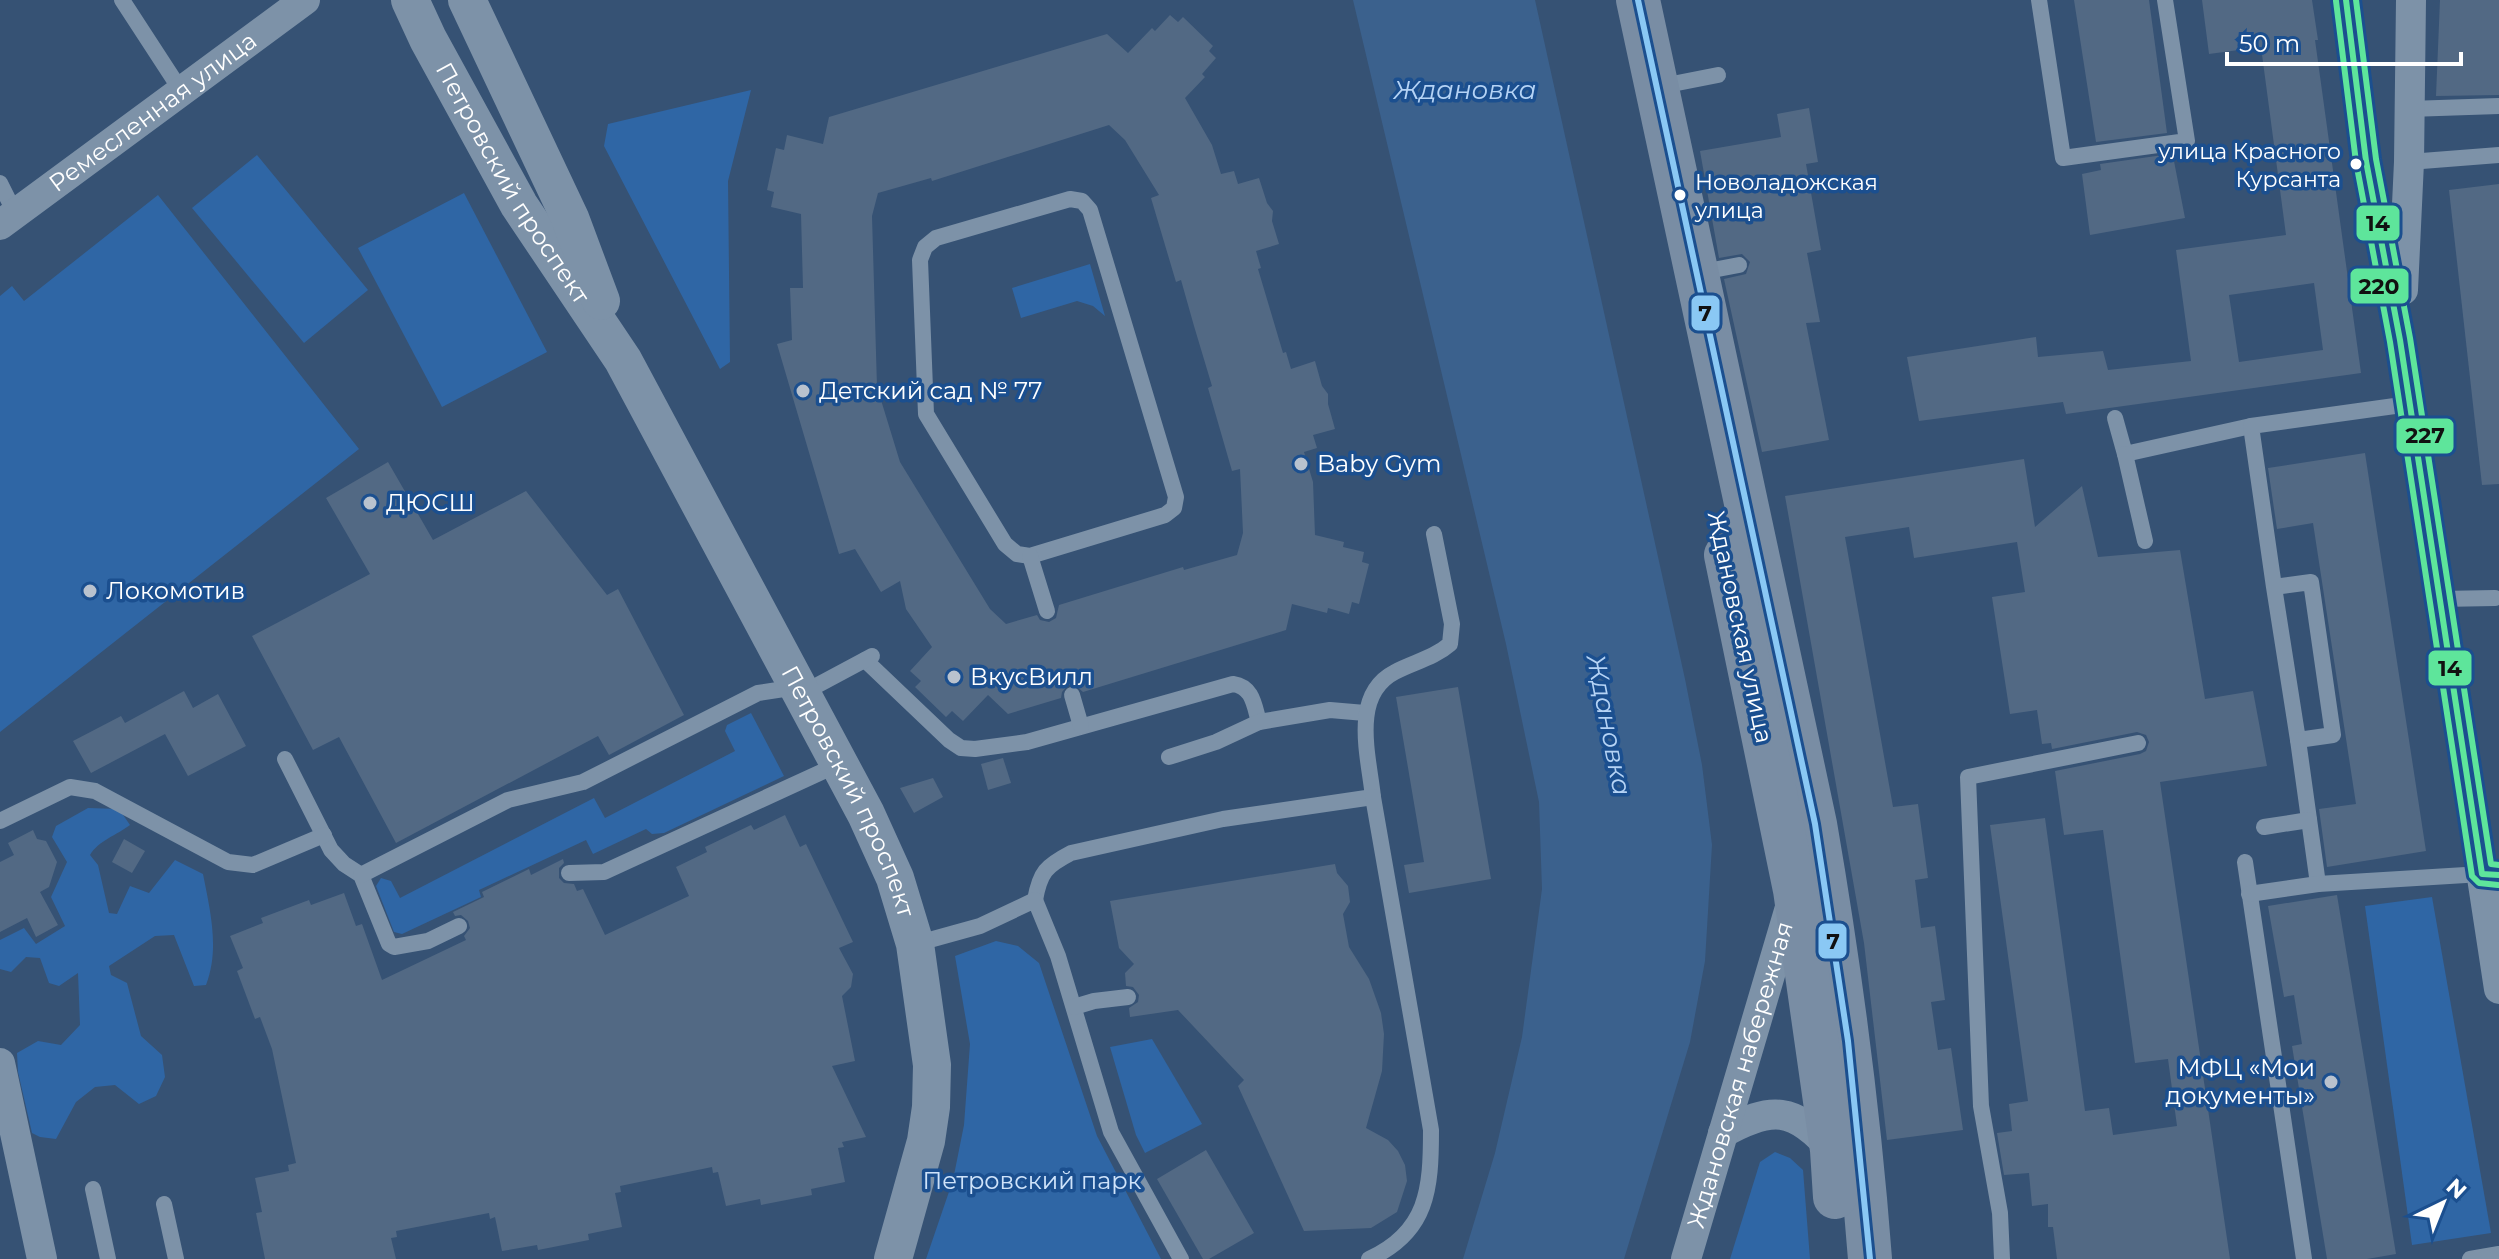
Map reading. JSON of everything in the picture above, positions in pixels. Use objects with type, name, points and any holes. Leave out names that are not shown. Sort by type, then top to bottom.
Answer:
[{"type":"main road","name":"Ждановская улица","points":[[1608,0],[1795,890],[1832,1150],[1840,1259]]},
{"type":"main road","name":"Ждановская улица","points":[[1638,0],[1828,901],[1861,1134],[1870,1259]]},
{"type":"street","name":"Ремесленная улица","points":[[8,219],[180,89],[305,0]]},
{"type":"street","name":"Петровский проспект","points":[[410,0],[428,39],[519,205],[623,360],[839,764],[895,878],[915,944],[932,1065],[931,1107],[920,1166],[893,1259]]},
{"type":"street","name":"Петровский проспект","points":[[467,0],[570,218],[623,360]]},
{"type":"street","points":[[2346,0],[2366,161],[2400,340],[2440,599],[2491,875],[2499,989]]},
{"type":"street","points":[[2400,340],[2409,162],[2411,0]]},
{"type":"street","name":"Ждановская набережная","points":[[1686,1259],[1795,890]]},
{"type":"street","points":[[0,1063],[7,1131],[42,1259]]},
{"type":"street","points":[[1723,1133],[1746,1120],[1770,1113],[1813,1128],[1832,1150]]},
{"type":"lane","points":[[122,0],[180,89]]},
{"type":"lane","points":[[2039,0],[2063,158],[2187,141],[2165,0]]},
{"type":"lane","points":[[1657,87],[1718,75]]},
{"type":"lane","points":[[2409,109],[2499,106]]},
{"type":"lane","points":[[2409,162],[2499,155]]},
{"type":"lane","points":[[0,183],[8,219]]},
{"type":"lane","points":[[1070,199],[1082,201],[1090,210],[1176,497],[1174,508],[1165,515],[1030,556],[1017,554],[1005,544],[926,414],[920,260],[925,247],[936,238],[1070,199]]},
{"type":"lane","points":[[1695,273],[1739,265]]},
{"type":"lane","points":[[2125,454],[2251,426],[2409,404]]},
{"type":"lane","points":[[2115,418],[2145,541]]},
{"type":"lane","points":[[2251,426],[2318,884]]},
{"type":"lane","points":[[1369,1259],[1391,1249],[1408,1233],[1420,1213],[1431,1168],[1431,1130],[1373,797],[1365,713],[1373,691],[1392,673],[1438,655],[1450,644],[1452,624],[1434,534]]},
{"type":"lane","points":[[1030,556],[1047,611]]},
{"type":"lane","points":[[2274,587],[2311,582],[2333,735],[2298,740]]},
{"type":"lane","points":[[2440,599],[2495,598]]},
{"type":"lane","points":[[361,875],[508,800],[583,782],[758,693],[799,690],[869,658],[949,740],[961,748],[1027,742],[1233,684],[1244,686],[1251,694],[1259,722]]},
{"type":"lane","points":[[1072,695],[1081,726]]},
{"type":"lane","points":[[1169,757],[1216,742],[1259,722],[1330,710],[1365,713]]},
{"type":"lane","points":[[2002,1259],[2000,1213],[1981,1106],[1968,777],[2138,743]]},
{"type":"lane","points":[[285,759],[331,850],[344,864],[361,875],[389,944],[394,947],[428,941],[459,926]]},
{"type":"lane","points":[[569,873],[604,872],[839,764]]},
{"type":"lane","points":[[0,821],[70,787],[95,791],[228,862],[253,865],[324,835]]},
{"type":"lane","points":[[1181,1259],[1111,1132],[1074,1007],[1035,900],[1039,878],[1052,863],[1071,853],[1223,819],[1373,797]]},
{"type":"lane","points":[[2264,827],[2309,820]]},
{"type":"lane","points":[[2245,862],[2304,1259]]},
{"type":"lane","points":[[2249,894],[2318,884],[2491,875]]},
{"type":"lane","points":[[915,944],[980,926],[1035,900]]},
{"type":"lane","points":[[1074,1007],[1128,997]]},
{"type":"lane","points":[[93,1189],[108,1259]]},
{"type":"lane","points":[[164,1204],[176,1259]]},
{"type":"lane","points":[[2470,1259],[2499,1254]]},
{"type":"green space","points":[[751,90],[728,181],[730,362],[720,369],[604,146],[608,124]]},
{"type":"green space","points":[[257,155],[368,290],[304,343],[192,208]]},
{"type":"green space","points":[[464,193],[547,352],[442,407],[358,248]]},
{"type":"green space","name":"Локомотив","points":[[158,195],[359,449],[0,732],[0,296],[12,286],[24,301]]},
{"type":"green space","points":[[1090,264],[1105,316],[1093,306],[1077,301],[1021,318],[1012,288]]},
{"type":"green space","points":[[751,713],[784,776],[664,833],[652,834],[646,829],[593,854],[586,840],[479,890],[481,897],[402,934],[394,932],[376,886],[381,878],[391,881],[400,898],[594,798],[605,818],[735,751],[725,731],[727,725]]},
{"type":"green space","points":[[88,808],[119,809],[130,825],[103,842],[90,855],[98,865],[109,913],[117,914],[130,886],[149,893],[175,860],[203,874],[212,930],[212,958],[206,985],[194,986],[174,935],[155,936],[109,966],[111,975],[127,983],[141,1036],[162,1055],[165,1077],[156,1096],[139,1104],[115,1085],[95,1087],[76,1102],[56,1139],[32,1133],[18,1072],[17,1053],[38,1041],[61,1045],[80,1025],[78,973],[59,986],[49,983],[40,958],[26,957],[11,972],[0,969],[0,940],[24,928],[36,944],[65,926],[51,897],[67,862],[52,837],[56,826]]},
{"type":"green space","points":[[2432,897],[2491,1233],[2412,1245],[2365,906]]},
{"type":"green space","name":"Петровский парк","points":[[996,941],[1018,946],[1039,963],[1097,1136],[1161,1259],[926,1259],[953,1180],[964,1125],[970,1044],[955,956]]},
{"type":"green space","points":[[1152,1039],[1202,1124],[1145,1153],[1136,1135],[1110,1047]]},
{"type":"green space","points":[[1775,1152],[1790,1158],[1803,1170],[1810,1259],[1730,1259],[1760,1162]]},
{"type":"water","name":"Ждановка","points":[[1353,0],[1535,0],[1685,679],[1702,765],[1712,845],[1705,961],[1690,1042],[1624,1259],[1463,1259],[1495,1153],[1522,1037],[1542,889],[1539,802],[1506,644]]},
{"type":"building","points":[[2074,0],[2149,0],[2167,133],[2096,142]]},
{"type":"building","points":[[2202,0],[2312,0],[2361,373],[2066,414],[2063,402],[1919,421],[1907,357],[2036,337],[2038,357],[2103,351],[2108,370],[2191,361],[2176,250],[2286,235],[2261,47],[2209,54]],"holes":[[[2314,283],[2323,350],[2239,362],[2229,295]]]},
{"type":"building","points":[[2440,0],[2499,0],[2499,95],[2436,96]]},
{"type":"building","points":[[1170,15],[1178,22],[1183,17],[1213,46],[1209,51],[1216,58],[1202,74],[1205,77],[1185,98],[1212,145],[1221,174],[1234,171],[1238,184],[1259,178],[1273,211],[1272,221],[1279,244],[1256,251],[1261,268],[1258,269],[1283,353],[1286,352],[1291,369],[1315,361],[1322,386],[1328,394],[1335,429],[1313,435],[1317,448],[1304,452],[1313,482],[1315,535],[1344,542],[1343,547],[1364,552],[1362,562],[1369,564],[1359,604],[1352,602],[1349,614],[1328,608],[1327,613],[1292,604],[1286,630],[1083,692],[1075,685],[1068,685],[1061,698],[1008,714],[988,695],[963,721],[952,711],[946,717],[915,687],[921,681],[910,671],[932,647],[906,609],[900,581],[881,592],[855,549],[839,554],[777,344],[792,340],[790,288],[803,288],[801,214],[771,207],[774,192],[767,190],[776,148],[784,150],[787,135],[823,144],[829,117],[1107,34],[1128,53],[1152,28],[1155,31]],"holes":[[[1109,125],[1125,140],[1159,195],[1151,198],[1176,282],[1181,280],[1212,386],[1208,388],[1232,471],[1240,469],[1243,533],[1237,555],[1184,570],[1183,567],[1059,605],[1056,618],[1049,622],[1040,620],[1037,615],[1006,624],[990,609],[900,462],[877,387],[872,216],[878,193],[931,178],[932,181]]]},
{"type":"building","points":[[1809,108],[1818,162],[1806,164],[1821,250],[1807,253],[1820,322],[1806,323],[1829,440],[1762,452],[1724,279],[1746,274],[1750,262],[1742,254],[1719,258],[1700,151],[1781,137],[1777,114]]},
{"type":"building","points":[[2173,156],[2185,218],[2090,235],[2082,174],[2101,170],[2100,164]]},
{"type":"building","points":[[2499,184],[2499,484],[2482,485],[2449,190]]},
{"type":"building","points":[[2365,453],[2426,851],[2327,867],[2319,809],[2356,804],[2313,523],[2277,529],[2268,468]]},
{"type":"building","points":[[2024,459],[2035,527],[2082,486],[2098,557],[2180,550],[2205,699],[2253,691],[2267,766],[2160,782],[2230,1259],[2057,1259],[2053,1227],[2048,1227],[2048,1204],[2032,1206],[2029,1173],[2004,1175],[1997,1133],[2012,1131],[2009,1104],[2028,1101],[1990,825],[2045,818],[2085,1111],[2109,1108],[2113,1135],[2177,1126],[2168,1059],[2135,1063],[2103,830],[2064,835],[2055,771],[2140,754],[2146,751],[2149,742],[2146,735],[2137,732],[2052,749],[2051,743],[2042,744],[2037,710],[2010,714],[1992,597],[2025,592],[2017,542],[1914,558],[1909,527],[1845,537],[1893,807],[1918,804],[1928,878],[1915,880],[1921,928],[1935,926],[1945,1000],[1931,1002],[1938,1050],[1951,1048],[1963,1130],[1887,1140],[1864,943],[1785,496]]},
{"type":"building","points":[[388,462],[433,540],[526,491],[607,595],[618,589],[684,715],[609,755],[598,736],[396,843],[339,737],[313,750],[252,636],[370,574],[326,498]]},
{"type":"building","points":[[1458,687],[1491,879],[1409,893],[1404,865],[1424,862],[1396,697]]},
{"type":"building","points":[[184,691],[193,708],[218,694],[246,746],[188,776],[165,734],[91,773],[73,741],[121,716],[125,723]]},
{"type":"building","points":[[1003,758],[1011,783],[988,790],[981,764]]},
{"type":"building","points":[[933,778],[943,797],[914,813],[900,788]]},
{"type":"building","points":[[785,815],[800,847],[806,844],[853,942],[839,948],[853,974],[851,987],[842,996],[855,1061],[832,1066],[866,1137],[842,1142],[844,1147],[838,1148],[845,1182],[811,1189],[812,1195],[761,1205],[760,1199],[726,1206],[718,1172],[713,1173],[712,1167],[620,1186],[621,1192],[615,1193],[622,1227],[588,1234],[589,1240],[538,1250],[537,1245],[502,1251],[495,1217],[490,1219],[489,1213],[396,1231],[397,1237],[391,1238],[396,1259],[265,1259],[256,1213],[262,1212],[255,1178],[289,1171],[288,1165],[296,1163],[272,1049],[260,1017],[255,1019],[237,971],[243,968],[230,936],[263,923],[261,918],[309,900],[311,905],[344,893],[356,926],[362,924],[382,980],[466,940],[464,936],[470,928],[468,921],[461,915],[455,916],[453,912],[484,897],[482,892],[529,869],[531,875],[563,859],[559,878],[564,883],[574,884],[577,891],[583,889],[605,935],[689,896],[676,867],[707,852],[705,847],[751,825],[754,830]]},
{"type":"building","points":[[33,830],[37,839],[46,841],[57,862],[49,887],[40,892],[58,925],[36,937],[27,918],[0,932],[0,862],[14,855],[8,843]]},
{"type":"building","points":[[124,839],[145,851],[132,873],[112,862]]},
{"type":"building","points":[[1335,864],[1337,873],[1348,886],[1350,902],[1343,914],[1349,947],[1369,979],[1381,1013],[1384,1034],[1382,1071],[1366,1128],[1388,1140],[1398,1151],[1405,1165],[1407,1181],[1397,1212],[1371,1228],[1304,1231],[1238,1086],[1244,1080],[1178,1010],[1130,1017],[1129,1008],[1138,1002],[1139,995],[1133,987],[1126,986],[1125,973],[1134,964],[1119,948],[1110,901]]},
{"type":"building","points":[[2337,895],[2396,1254],[2367,1259],[2327,1259],[2292,1046],[2302,1044],[2294,995],[2284,997],[2268,906]]},
{"type":"building","points":[[1206,1150],[1254,1233],[1209,1259],[1203,1259],[1157,1179]]},
{"type":"transit line","name":"7","points":[[1638,0],[1815,824],[1848,1041],[1870,1259]]},
{"type":"transit line","name":"14","points":[[2346,0],[2366,161],[2400,340],[2482,874],[2499,875]]},
{"type":"transit line","name":"227","points":[[2356,0],[2376,159],[2410,338],[2491,864],[2499,865]]},
{"type":"transit line","name":"220","points":[[2336,1],[2356,162],[2390,342],[2472,876],[2479,883],[2498,885]]},
{"type":"place","name":"улица Красного Курсанта","points":[[2356,164]]},
{"type":"place","name":"Новоладожская улица","points":[[1680,195]]},
{"type":"place","name":"Детский сад № 77","points":[[803,391]]},
{"type":"place","name":"Baby Gym","points":[[1301,464]]},
{"type":"place","name":"ДЮСШ","points":[[370,503]]},
{"type":"place","name":"Локомотив","points":[[90,591]]},
{"type":"place","name":"ВкусВилл","points":[[954,677]]},
{"type":"place","name":"МФЦ «Мои документы»","points":[[2331,1082]]}]
